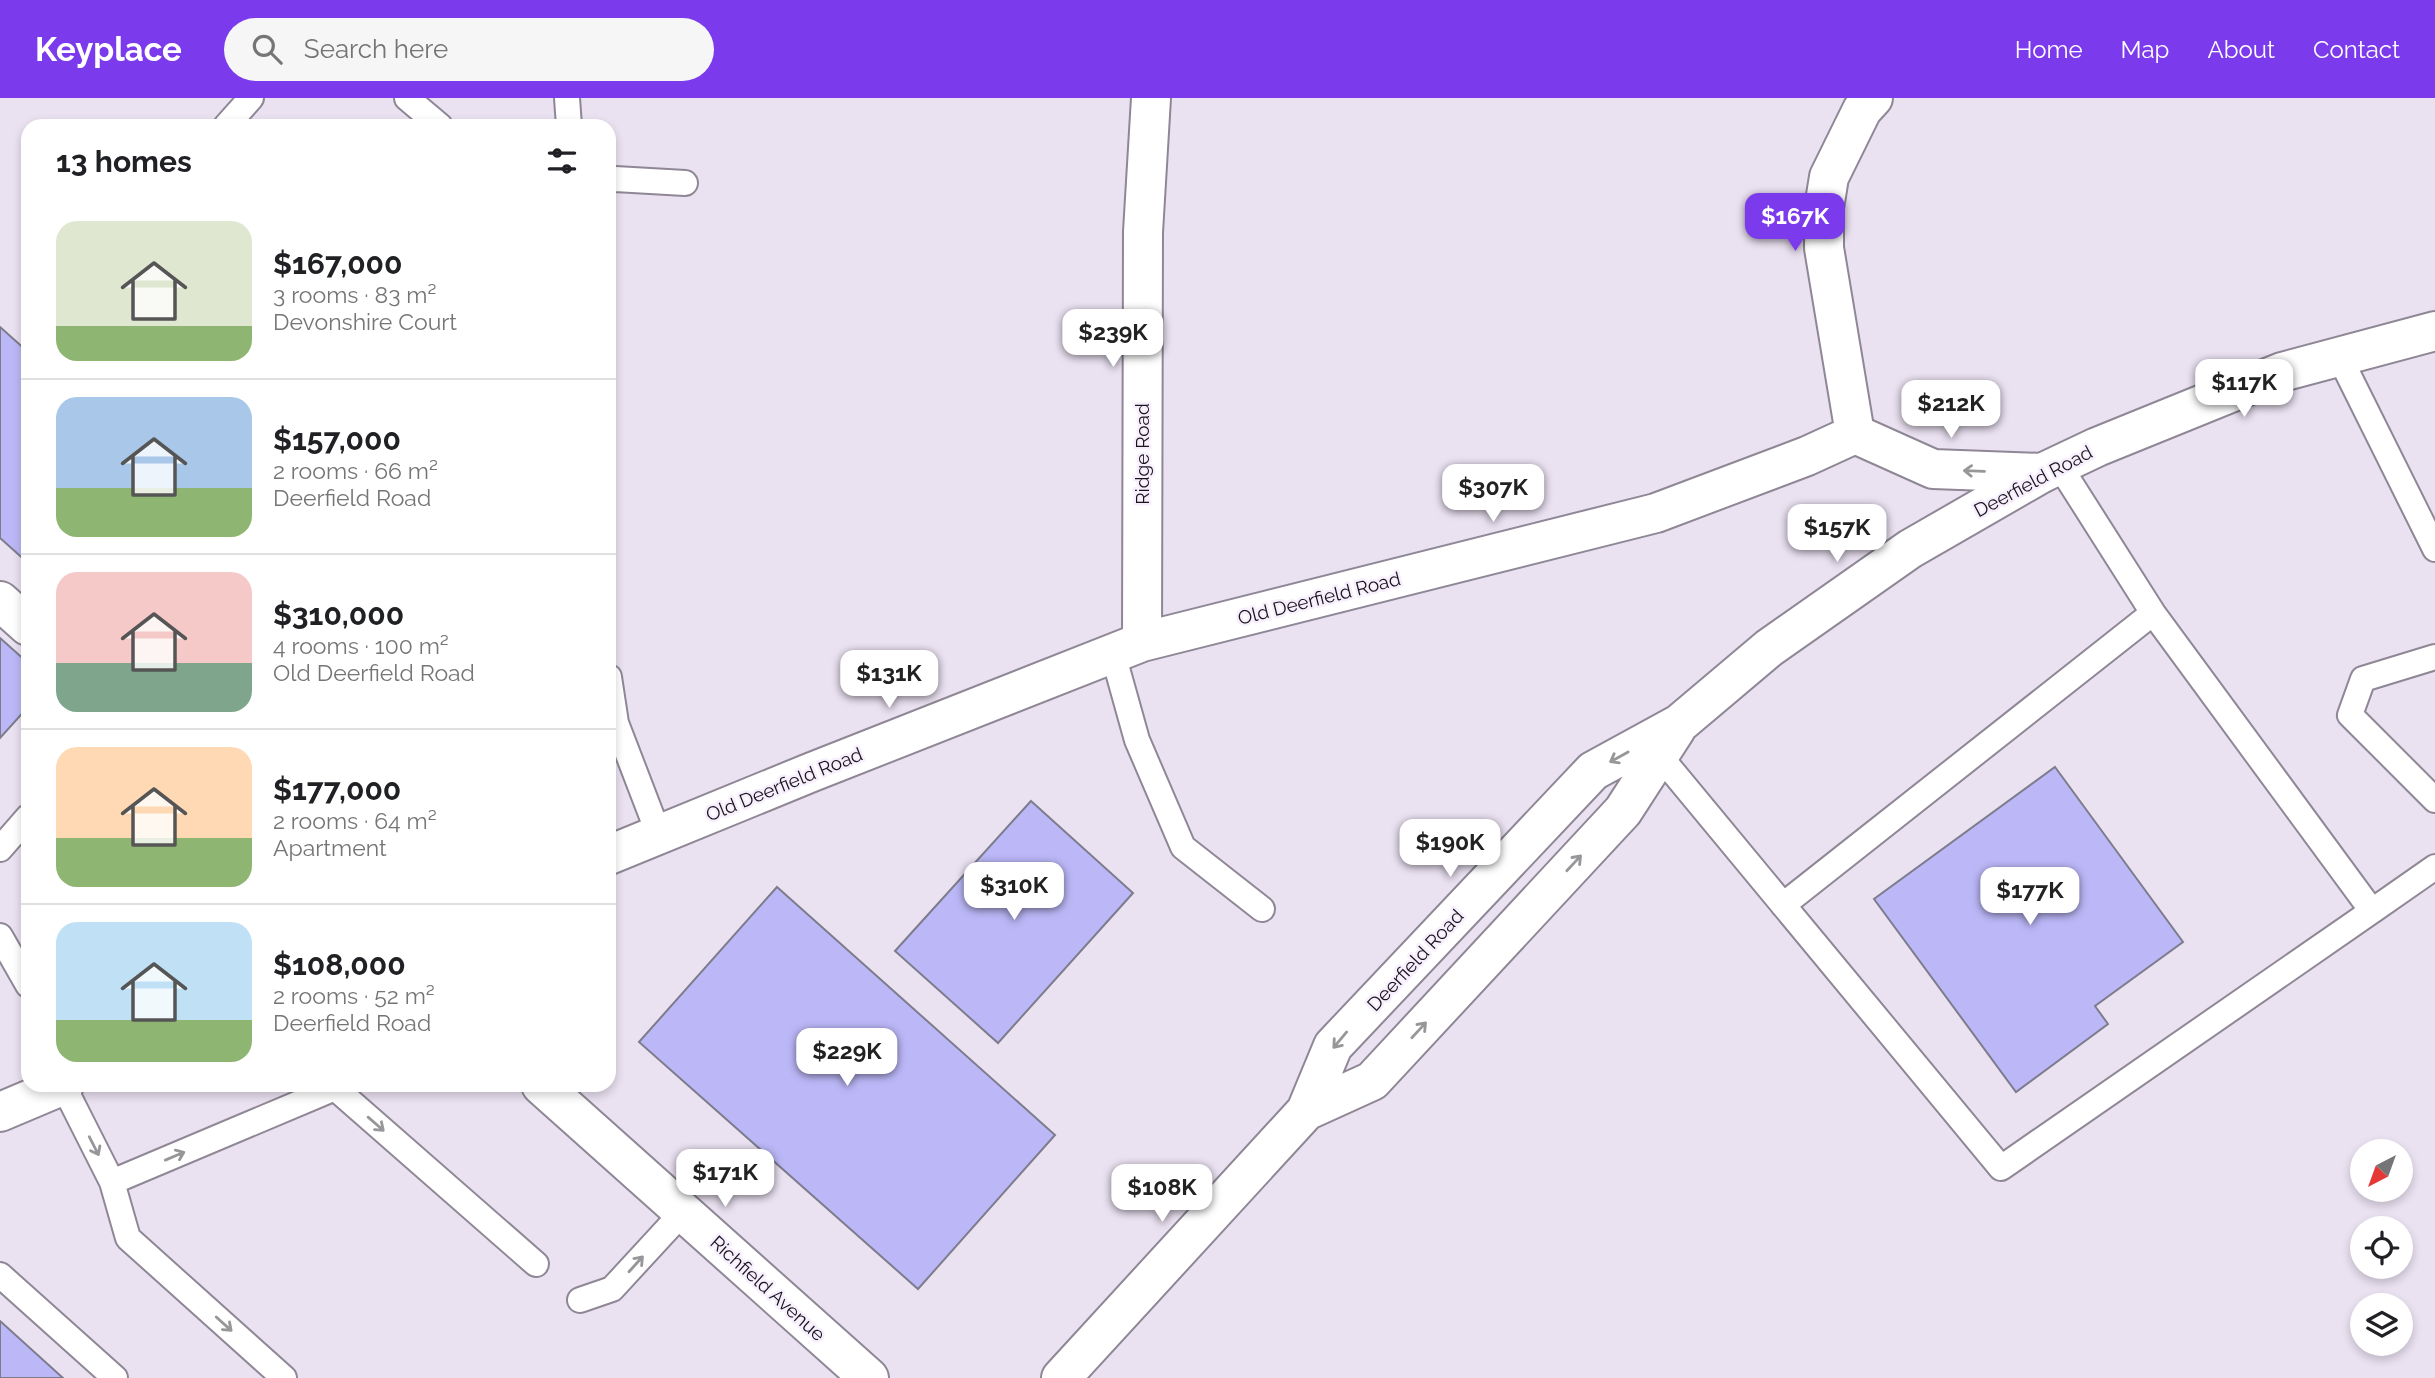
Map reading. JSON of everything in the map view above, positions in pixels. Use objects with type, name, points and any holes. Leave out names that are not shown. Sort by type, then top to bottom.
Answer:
[{"type":"street","name":"Ridge Road","points":[[1127,648],[1143,232],[1151,98]]},
{"type":"street","points":[[1873,98],[1862,110],[1829,177],[1824,208],[1824,247],[1855,434],[1933,469],[2050,469]]},
{"type":"street","name":"Deerfield Road","points":[[1306,1111],[1372,1081],[1623,811],[1669,740],[1769,648],[1910,549],[2050,469],[2097,447],[2282,372],[2435,331]]},
{"type":"street","name":"Old Deerfield Road","points":[[616,852],[1127,648],[1656,513],[1807,456],[1855,434]]},
{"type":"street","points":[[0,601],[21,620]]},
{"type":"street","name":"Deerfield Road","points":[[1061,1378],[1306,1111],[1333,1046],[1593,771],[1669,740]]},
{"type":"street","points":[[0,1112],[47,1092]]},
{"type":"street","name":"Richfield Avenue","points":[[549,1092],[870,1378]]},
{"type":"lane","points":[[407,98],[432,119]]},
{"type":"lane","points":[[567,98],[568,119]]},
{"type":"lane","points":[[616,179],[685,183]]},
{"type":"lane","points":[[2339,356],[2435,549]]},
{"type":"lane","points":[[2050,469],[2372,911]]},
{"type":"lane","points":[[1783,905],[2154,613]]},
{"type":"lane","points":[[1127,648],[1137,740],[1183,847],[1262,909]]},
{"type":"lane","points":[[2435,657],[2363,679],[2350,715],[2435,800]]},
{"type":"lane","points":[[616,723],[659,835]]},
{"type":"lane","points":[[1669,740],[1783,905],[2001,1168],[2435,867]]},
{"type":"lane","points":[[0,849],[21,825]]},
{"type":"lane","points":[[0,936],[21,973]]},
{"type":"lane","points":[[67,1092],[112,1182],[128,1238],[284,1378]]},
{"type":"lane","points":[[112,1182],[326,1092]]},
{"type":"lane","points":[[340,1092],[536,1264]]},
{"type":"lane","points":[[580,1300],[612,1289],[683,1212]]},
{"type":"lane","points":[[0,1275],[116,1378]]},
{"type":"building","points":[[0,327],[21,346],[21,557],[0,538]]},
{"type":"building","points":[[0,638],[21,657],[21,715],[0,738]]},
{"type":"building","points":[[2055,767],[2183,942],[2095,1006],[2108,1024],[2016,1092],[1874,899]]},
{"type":"building","points":[[1031,801],[1133,893],[998,1043],[895,951]]},
{"type":"building","points":[[777,887],[1055,1135],[918,1289],[639,1042]]},
{"type":"building","points":[[0,1321],[63,1378],[0,1378]]}]
